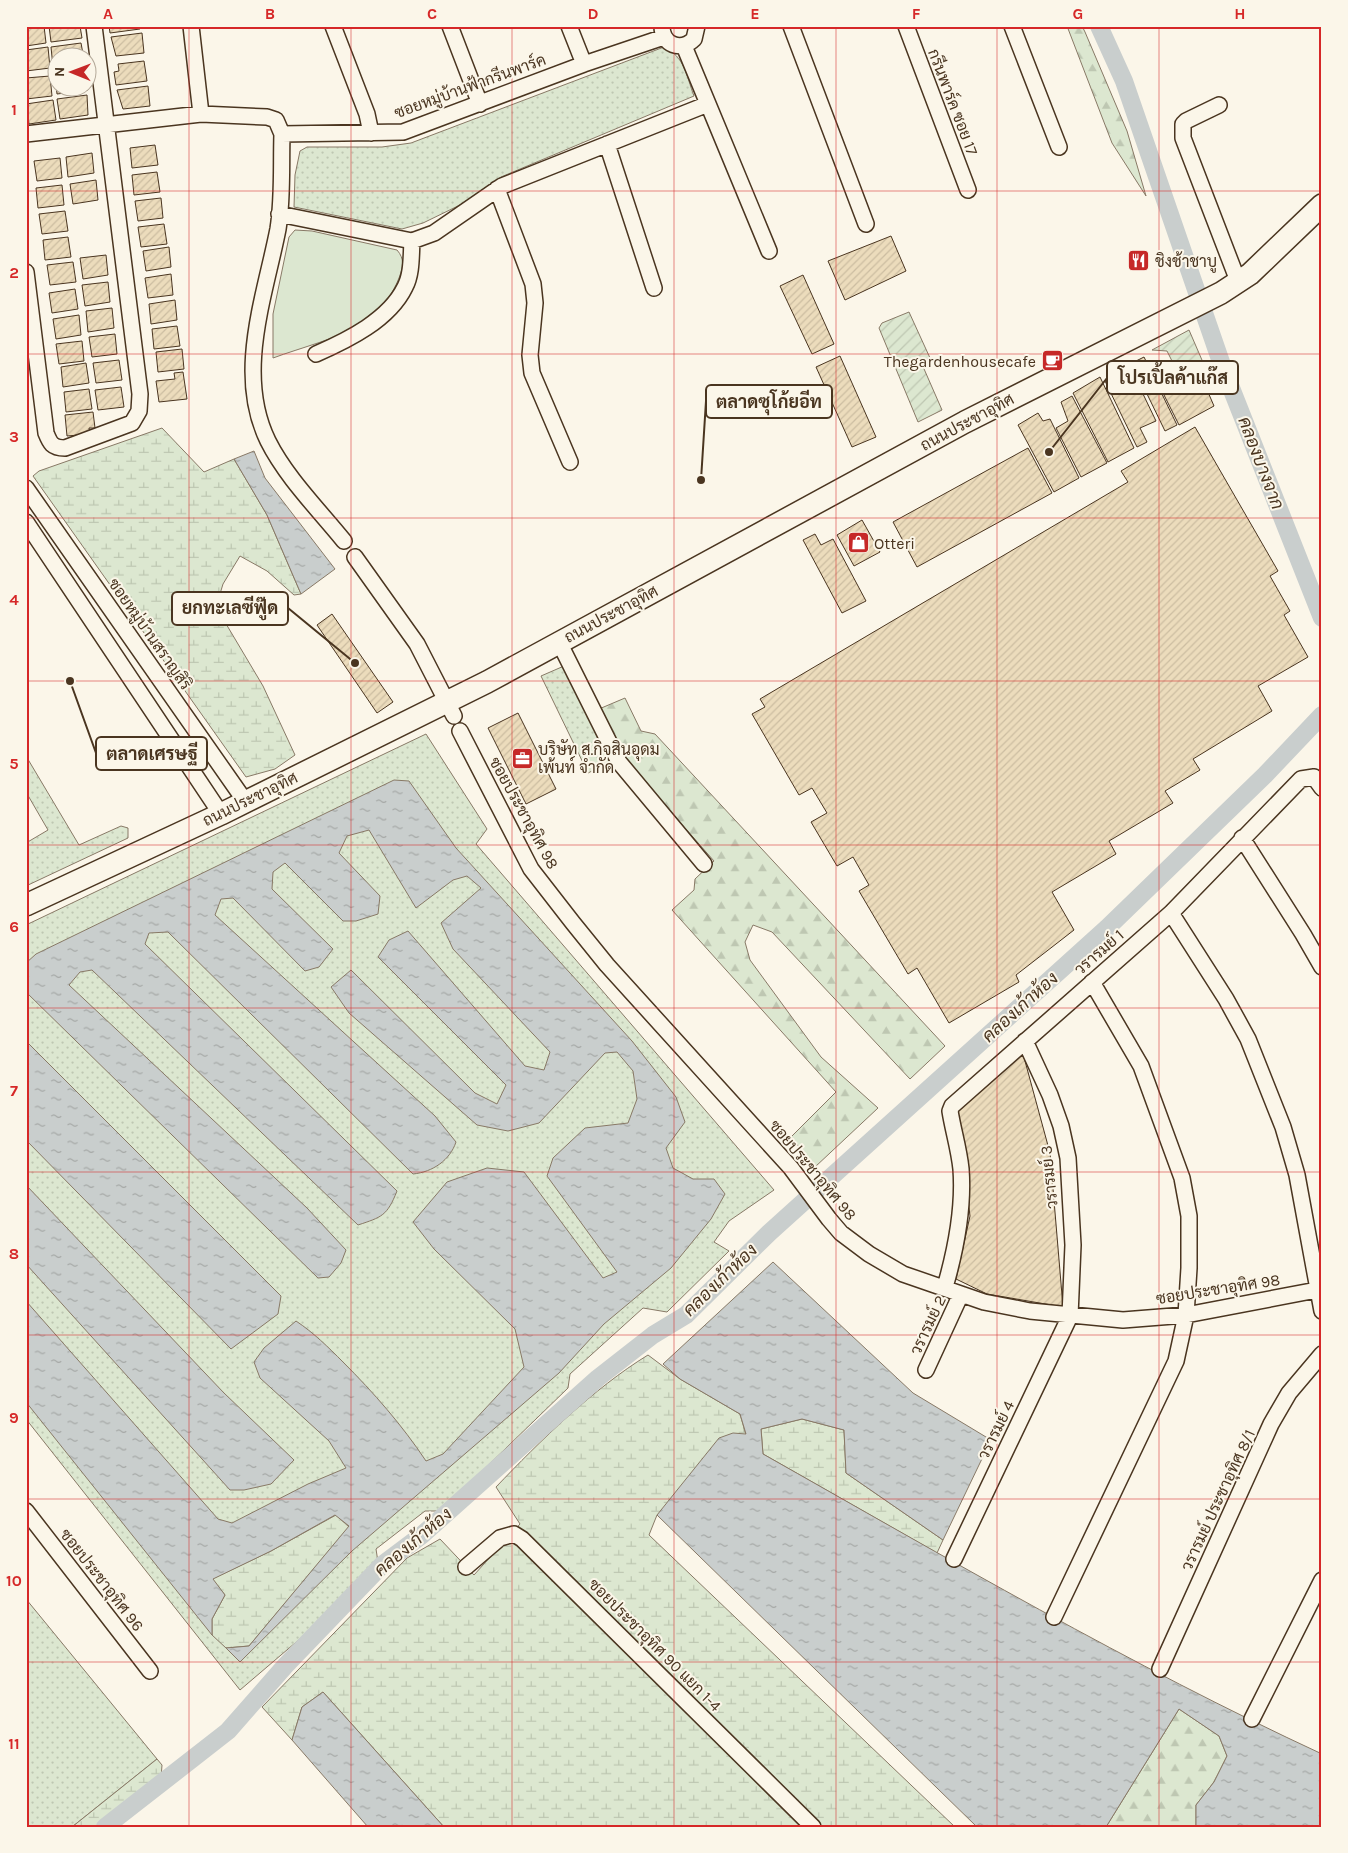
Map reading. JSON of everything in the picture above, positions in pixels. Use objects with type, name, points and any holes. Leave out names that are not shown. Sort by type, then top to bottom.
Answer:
[{"type":"main road","name":"ถนนประชาอุทิศ","points":[[26,905],[245,801],[450,709],[559,642],[965,422],[1230,287],[1250,274],[1322,205]]},
{"type":"street","points":[[26,272],[46,433],[51,444],[56,448],[65,448],[132,423],[139,411],[140,394],[94,26]]},
{"type":"street","points":[[191,26],[201,114]]},
{"type":"street","points":[[332,26],[367,114],[371,133]]},
{"type":"street","points":[[450,26],[480,104]]},
{"type":"street","points":[[568,26],[584,64]]},
{"type":"street","points":[[711,26],[692,36],[708,104],[769,251]]},
{"type":"street","points":[[791,26],[866,224]]},
{"type":"street","name":"กรีนพาร์ค ซอย 17","points":[[906,26],[968,190]]},
{"type":"street","points":[[1012,26],[1059,147]]},
{"type":"street","name":"ซอยหมู่บ้านฟ้ากรีนพาร์ค","points":[[282,134],[403,132],[480,104],[663,32],[673,45],[692,36]]},
{"type":"street","points":[[279,214],[412,241],[434,234],[497,190],[708,104]]},
{"type":"street","points":[[1219,105],[1186,121],[1183,138],[1230,287]]},
{"type":"street","points":[[26,134],[201,114],[267,117],[279,124],[282,134],[278,227],[262,292],[254,349],[258,412],[268,440],[283,465],[344,541]]},
{"type":"street","points":[[606,144],[654,288]]},
{"type":"street","points":[[497,190],[533,284],[535,304],[530,355],[532,373],[570,462]]},
{"type":"street","points":[[316,354],[362,330],[387,310],[405,287],[411,266],[412,241]]},
{"type":"street","name":"ซอยหมู่บ้านสราญสิริ","points":[[26,488],[245,801]]},
{"type":"street","points":[[26,522],[221,814]]},
{"type":"street","points":[[355,558],[417,644],[450,709]]},
{"type":"street","points":[[559,642],[620,762],[704,864]]},
{"type":"street","name":"ซอยประชาอุทิศ 98","points":[[460,731],[531,869],[607,965],[791,1168],[829,1220],[841,1233],[869,1254],[903,1274],[984,1302],[1070,1316],[1123,1320],[1186,1315],[1320,1290]]},
{"type":"street","name":"วรารมย์ 1","points":[[945,1287],[956,1248],[962,1198],[958,1151],[950,1111],[952,1106],[1171,913],[1301,779],[1311,776],[1322,788]]},
{"type":"street","points":[[1242,838],[1322,967]]},
{"type":"street","points":[[1171,913],[1226,999],[1248,1039],[1283,1127],[1297,1175],[1320,1290],[1322,1311]]},
{"type":"street","points":[[1054,1617],[1176,1360],[1186,1315],[1189,1268],[1188,1216],[1182,1178],[1141,1066],[1092,982]]},
{"type":"street","name":"วรารมย์ 3","points":[[1025,1041],[1050,1095],[1061,1126],[1068,1158],[1073,1245],[1070,1316]]},
{"type":"street","name":"วรารมย์ 2","points":[[926,1370],[961,1294]]},
{"type":"street","name":"วรารมย์ 4","points":[[954,1558],[1070,1316]]},
{"type":"street","name":"วรารมย์ ประชาอุทิศ 8/1","points":[[1160,1669],[1271,1424],[1289,1393],[1322,1354]]},
{"type":"street","name":"ซอยประชาอุทิศ 96","points":[[26,1511],[150,1671]]},
{"type":"street","name":"ซอยประชาอุทิศ 90 แยก 1-4","points":[[466,1567],[500,1538],[514,1534],[522,1539],[813,1827]]},
{"type":"street","points":[[1252,1719],[1322,1580]]},
{"type":"green space","points":[[1067,26],[1082,26],[1085,32],[1127,131],[1146,196],[1112,143]]},
{"type":"green space","points":[[664,47],[681,61],[694,96],[501,177],[460,205],[423,223],[402,229],[294,207],[295,175],[300,151],[307,147],[382,147],[411,143]]},
{"type":"green space","points":[[295,230],[312,231],[397,250],[402,260],[402,267],[389,297],[380,310],[364,324],[331,338],[273,358],[273,314],[289,237]]},
{"type":"green space","points":[[909,312],[930,358],[921,362],[942,410],[918,422],[879,328],[882,323]]},
{"type":"green space","points":[[1189,330],[1208,374],[1194,381],[1176,369],[1167,351],[1152,350]]},
{"type":"green space","points":[[162,428],[204,472],[234,459],[267,515],[301,594],[294,595],[267,571],[240,556],[223,584],[216,607],[263,686],[295,755],[275,769],[246,777],[33,476],[39,471]]},
{"type":"green space","points":[[564,666],[614,760],[588,773],[541,676]]},
{"type":"green space","points":[[625,698],[641,731],[655,734],[945,1046],[910,1079],[772,932],[753,925],[745,942],[750,960],[821,1057],[878,1108],[815,1167],[791,1137],[836,1092],[672,910],[694,890],[695,879],[714,861],[626,761],[599,709]]},
{"type":"green space","points":[[426,734],[487,829],[476,844],[774,1190],[729,1221],[714,1242],[729,1251],[667,1312],[643,1308],[570,1374],[568,1388],[441,1511],[425,1511],[376,1549],[378,1562],[308,1632],[240,1690],[26,1419],[26,925]]},
{"type":"green space","points":[[26,756],[79,845],[121,826],[128,828],[128,838],[26,886],[26,843],[48,830],[26,792]]},
{"type":"green space","points":[[648,1355],[680,1379],[740,1414],[746,1435],[657,1515],[649,1535],[955,1827],[444,1827],[323,1692],[302,1707],[292,1740],[262,1707],[407,1558],[440,1539],[474,1575],[520,1524],[496,1487],[568,1416],[608,1383]]},
{"type":"green space","points":[[802,1419],[844,1430],[846,1473],[943,1540],[937,1553],[763,1454],[761,1429]]},
{"type":"green space","points":[[336,1515],[349,1527],[249,1646],[226,1648],[212,1635],[212,1619],[225,1595],[212,1579],[271,1551]]},
{"type":"green space","points":[[26,1599],[157,1759],[72,1827],[26,1827]]},
{"type":"green space","points":[[1179,1709],[1219,1736],[1227,1756],[1214,1782],[1196,1805],[1196,1827],[1106,1827]]},
{"type":"green space","points":[[157,1759],[162,1765],[161,1778],[98,1827],[72,1827]]},
{"type":"water","points":[[254,451],[265,478],[335,569],[301,594],[267,515],[234,459]]},
{"type":"water","points":[[394,780],[409,781],[456,848],[632,1041],[676,1097],[685,1122],[666,1148],[673,1168],[693,1179],[714,1179],[725,1194],[711,1219],[671,1268],[604,1324],[559,1373],[352,1551],[240,1662],[226,1648],[249,1646],[349,1526],[335,1515],[271,1551],[213,1579],[225,1595],[212,1619],[212,1635],[26,1402],[26,1301],[218,1519],[232,1523],[308,1484],[346,1468],[329,1441],[260,1378],[254,1362],[264,1348],[296,1321],[309,1330],[366,1385],[426,1461],[443,1454],[524,1367],[515,1329],[434,1249],[413,1222],[447,1182],[487,1168],[524,1172],[603,1278],[617,1272],[547,1176],[553,1158],[585,1128],[628,1123],[637,1099],[633,1071],[617,1052],[605,1053],[539,1123],[508,1131],[477,1125],[349,1013],[331,987],[351,970],[475,1093],[497,1104],[506,1085],[378,957],[389,940],[408,931],[525,1066],[544,1070],[550,1052],[453,949],[441,923],[481,888],[467,876],[453,880],[416,908],[369,830],[347,836],[339,853],[380,896],[378,914],[356,921],[343,921],[285,863],[273,872],[272,889],[333,949],[319,967],[305,971],[233,898],[221,899],[215,915],[435,1116],[456,1142],[450,1154],[440,1164],[427,1171],[413,1174],[168,932],[149,933],[145,944],[397,1191],[387,1211],[373,1220],[358,1225],[92,970],[80,972],[69,985],[307,1208],[346,1250],[341,1263],[329,1277],[318,1278],[26,992],[26,963],[36,954]]},
{"type":"water","points":[[26,1041],[281,1296],[278,1314],[231,1349],[26,1140]]},
{"type":"water","points":[[26,1185],[224,1393],[294,1460],[271,1484],[244,1490],[230,1490],[26,1264]]},
{"type":"water","points":[[773,1262],[913,1393],[991,1440],[943,1540],[846,1473],[844,1430],[802,1419],[761,1429],[763,1454],[1040,1610],[1250,1720],[1322,1754],[1322,1827],[1196,1827],[1196,1805],[1214,1782],[1227,1756],[1219,1736],[1179,1709],[1106,1827],[977,1827],[657,1515],[719,1438],[733,1433],[746,1434],[740,1414],[680,1379],[663,1364]]},
{"type":"water","points":[[323,1692],[444,1827],[368,1827],[292,1740],[302,1707]]},
{"type":"building","points":[[26,26],[44,26],[46,43],[26,46]]},
{"type":"building","points":[[49,26],[80,26],[82,38],[51,42]]},
{"type":"building","points":[[109,26],[140,26],[140,29],[110,33]]},
{"type":"building","points":[[142,33],[144,53],[116,56],[111,37]]},
{"type":"building","points":[[81,43],[82,48],[51,48]]},
{"type":"building","points":[[48,47],[48,68],[26,71],[26,50]]},
{"type":"building","points":[[144,61],[147,81],[116,85],[114,72],[119,71],[118,64]]},
{"type":"building","points":[[48,76],[48,96],[26,99],[26,78]]},
{"type":"building","points":[[148,86],[150,106],[123,109],[117,90]]},
{"type":"building","points":[[87,98],[88,115],[60,119],[57,99]]},
{"type":"building","points":[[53,100],[56,120],[29,124],[26,104]]},
{"type":"building","points":[[155,145],[158,165],[132,168],[130,148]]},
{"type":"building","points":[[92,153],[94,173],[68,177],[66,157]]},
{"type":"building","points":[[60,158],[62,178],[37,181],[34,161]]},
{"type":"building","points":[[157,172],[160,192],[134,195],[132,175]]},
{"type":"building","points":[[96,180],[98,200],[73,204],[70,184]]},
{"type":"building","points":[[62,185],[64,205],[38,208],[36,188]]},
{"type":"building","points":[[161,198],[163,218],[138,221],[135,201]]},
{"type":"building","points":[[65,211],[68,231],[42,234],[39,214]]},
{"type":"building","points":[[164,224],[167,244],[141,247],[138,227]]},
{"type":"building","points":[[891,236],[906,271],[845,300],[828,261]]},
{"type":"building","points":[[68,237],[71,257],[45,260],[43,240]]},
{"type":"building","points":[[169,247],[171,267],[146,271],[143,251]]},
{"type":"building","points":[[106,255],[108,275],[83,279],[80,258]]},
{"type":"building","points":[[73,262],[76,282],[50,285],[47,265]]},
{"type":"building","points":[[171,274],[173,295],[148,298],[145,278]]},
{"type":"building","points":[[803,275],[834,344],[812,354],[780,286]]},
{"type":"building","points":[[108,282],[110,302],[85,306],[82,285]]},
{"type":"building","points":[[75,289],[78,309],[52,313],[49,293]]},
{"type":"building","points":[[175,300],[177,320],[151,324],[149,304]]},
{"type":"building","points":[[112,308],[114,328],[88,332],[86,311]]},
{"type":"building","points":[[79,315],[81,335],[56,339],[53,319]]},
{"type":"building","points":[[177,326],[180,346],[154,349],[152,329]]},
{"type":"building","points":[[115,334],[117,354],[92,357],[89,337]]},
{"type":"building","points":[[82,341],[84,361],[59,364],[56,344]]},
{"type":"building","points":[[182,349],[184,369],[158,372],[156,352]]},
{"type":"building","points":[[840,356],[876,437],[852,447],[816,367]]},
{"type":"building","points":[[1144,357],[1177,425],[1165,431],[1132,363]]},
{"type":"building","points":[[119,360],[122,380],[96,383],[93,363]]},
{"type":"building","points":[[86,363],[89,383],[63,387],[61,367]]},
{"type":"building","points":[[1188,363],[1195,378],[1201,376],[1214,406],[1179,425],[1153,373],[1165,366],[1170,373]]},
{"type":"building","points":[[1131,369],[1156,421],[1140,428],[1147,442],[1137,447],[1105,381]]},
{"type":"building","points":[[183,372],[187,399],[159,402],[156,381],[175,379],[174,373]]},
{"type":"building","points":[[1100,377],[1134,448],[1108,462],[1073,393]]},
{"type":"building","points":[[121,387],[124,407],[98,410],[95,390]]},
{"type":"building","points":[[89,389],[92,409],[66,412],[64,392]]},
{"type":"building","points":[[1072,396],[1107,463],[1081,477],[1056,428],[1068,421],[1061,402]]},
{"type":"building","points":[[93,412],[95,428],[89,428],[90,434],[67,436],[65,415]]},
{"type":"building","points":[[1038,413],[1043,421],[1050,419],[1079,478],[1054,492],[1018,425]]},
{"type":"building","points":[[1195,427],[1278,571],[1270,576],[1290,611],[1284,615],[1308,657],[1258,686],[1272,711],[1193,759],[1200,770],[1165,791],[1173,803],[1109,841],[1116,854],[1052,892],[1074,930],[1016,975],[1019,982],[949,1023],[917,968],[908,974],[859,891],[869,885],[853,857],[837,866],[811,822],[827,813],[812,788],[799,795],[752,714],[765,707],[760,699],[1128,482],[1121,471]]},
{"type":"building","points":[[1028,448],[1052,493],[917,567],[893,522]]},
{"type":"building","name":"Otteri","points":[[862,520],[880,552],[854,566],[837,535]]},
{"type":"building","points":[[815,534],[821,545],[833,539],[866,601],[842,613],[803,540]]},
{"type":"building","points":[[332,614],[393,702],[377,713],[317,625]]},
{"type":"building","name":"บริษัท ส.กิจสินอุดม เพ้นท์ จำกัด","points":[[518,713],[556,789],[526,804],[488,728]]},
{"type":"building","points":[[1022,1050],[1050,1153],[1063,1307],[987,1294],[956,1279],[970,1216],[957,1112]]},
{"type":"waterway","name":"คลองบางจาก","points":[[1099,26],[1124,81],[1222,365],[1322,618]]},
{"type":"waterway","name":"คลองเก้าห้อง","points":[[105,1827],[228,1731],[285,1666],[382,1565],[422,1535],[598,1378],[653,1335],[686,1315],[769,1233],[1107,928],[1265,775],[1322,715]]},
{"type":"place","name":"ชิงช้าชาบู","points":[[1139,261]]},
{"type":"place","name":"Thegardenhousecafe","points":[[1052,361]]},
{"type":"place","name":"โปรเปิ้ลค้าแก๊ส","points":[[1049,452]]},
{"type":"place","name":"ตลาดซุโก้ยอีท","points":[[701,480]]},
{"type":"place","name":"Otteri","points":[[858,543]]},
{"type":"place","name":"ยกทะเลซีฟู๊ด","points":[[355,663]]},
{"type":"place","name":"ตลาดเศรษฐี","points":[[70,681]]},
{"type":"place","name":"บริษัท ส.กิจสินอุดม เพ้นท์ จำกัด","points":[[522,758]]}]
